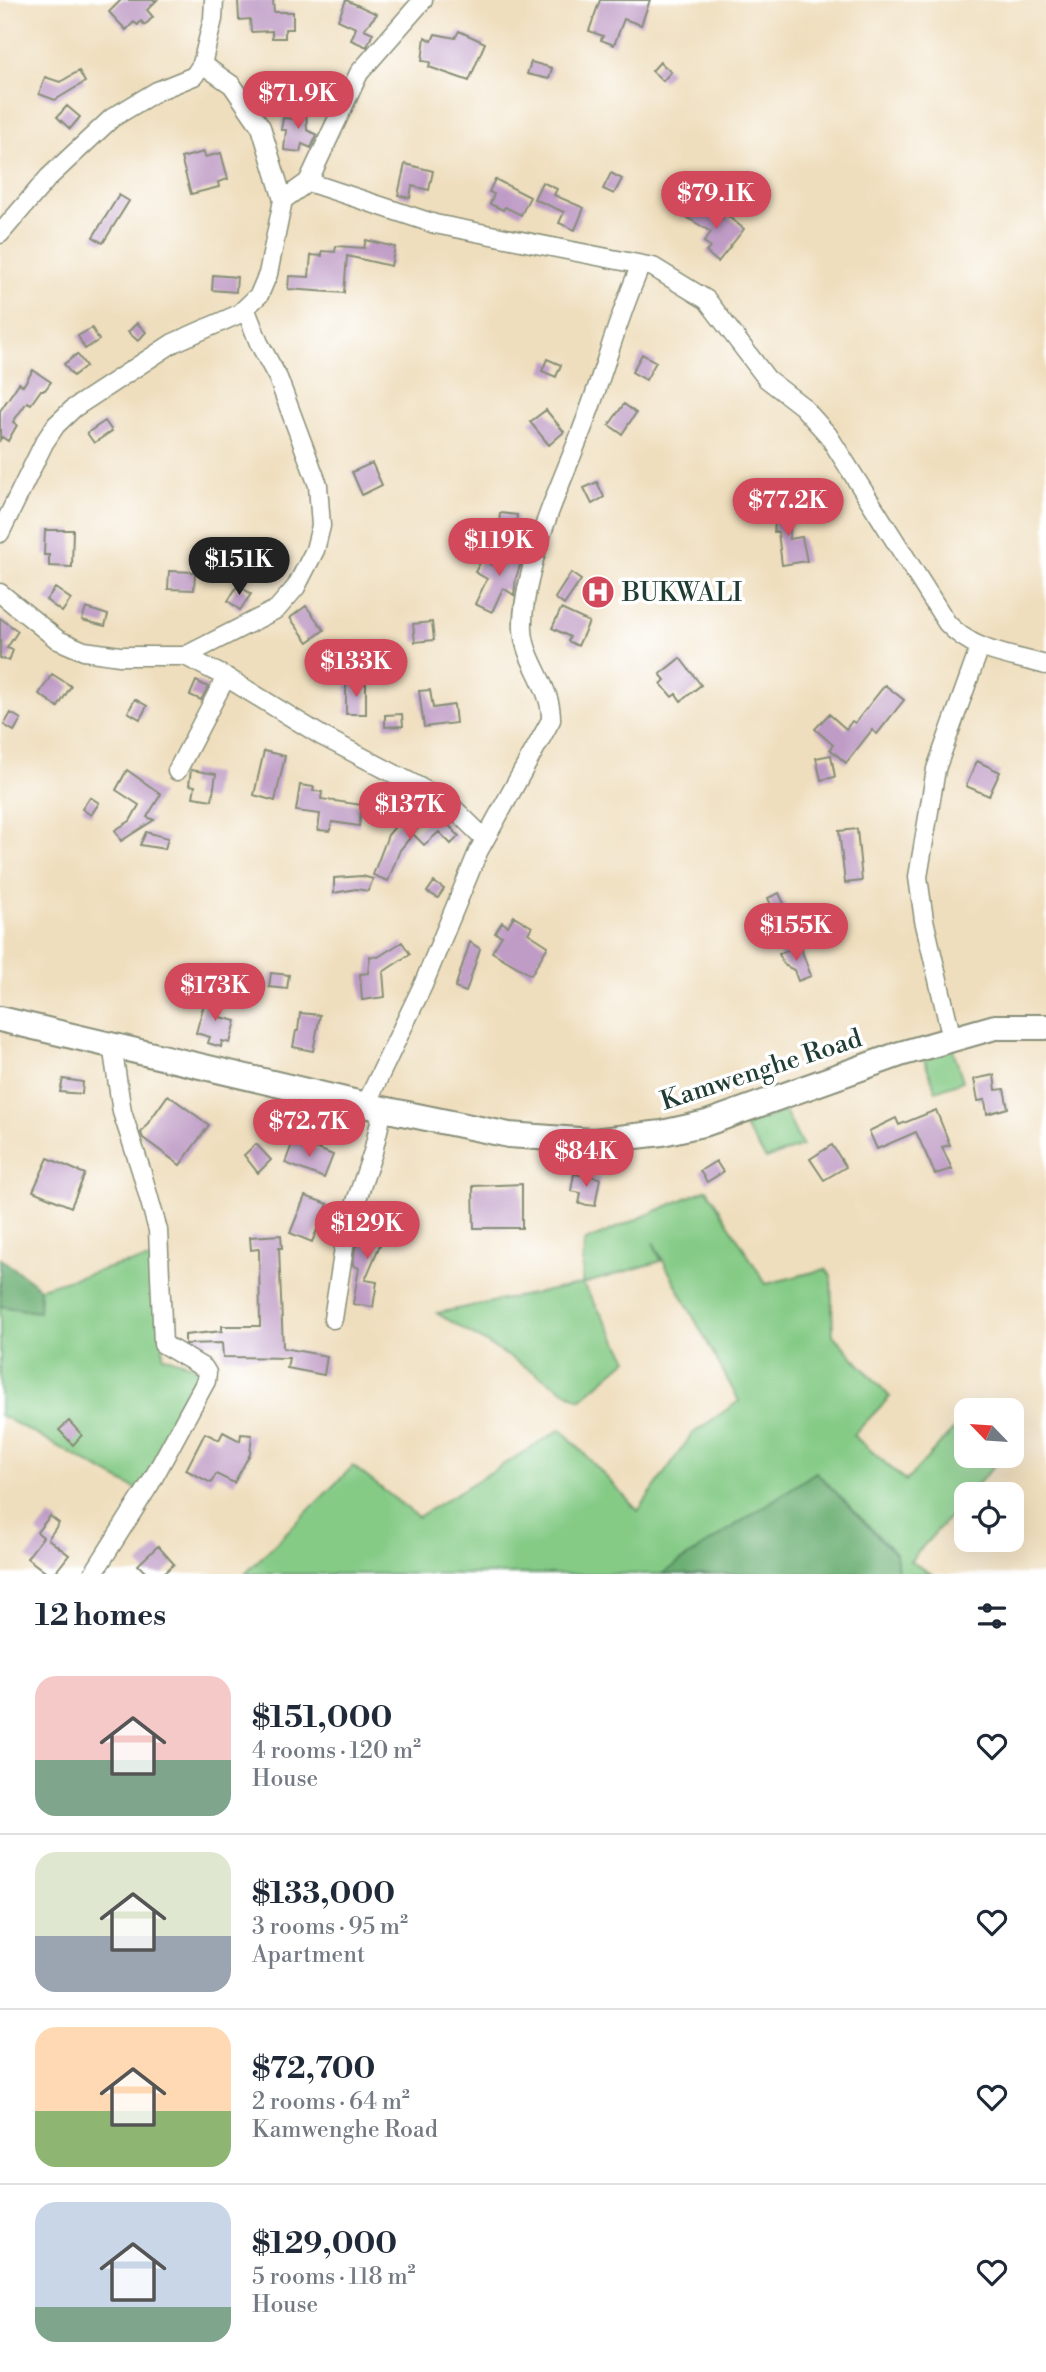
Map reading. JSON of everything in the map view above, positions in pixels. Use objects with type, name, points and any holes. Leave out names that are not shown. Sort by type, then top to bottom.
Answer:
[{"type":"main road","name":"Kamwenghe Road","points":[[0,1019],[374,1107],[509,1135],[593,1141],[662,1133],[707,1123],[900,1054],[995,1027],[1046,1027]]},
{"type":"street","points":[[0,234],[47,178],[112,118],[157,90],[194,76],[202,64],[214,19],[214,0]]},
{"type":"street","points":[[283,200],[307,182],[359,73],[423,0]]},
{"type":"street","points":[[0,533],[44,443],[56,425],[74,408],[173,343],[246,310],[259,295],[268,274],[283,200],[261,127],[232,85],[202,64]]},
{"type":"street","points":[[307,182],[435,224],[653,267],[707,300],[767,379],[802,406],[828,435],[947,624],[960,637],[980,647],[1046,665]]},
{"type":"street","points":[[333,1319],[347,1228],[373,1152],[374,1107],[485,839],[551,720],[547,693],[529,656],[523,631],[525,602],[537,547],[586,419],[612,337],[641,265]]},
{"type":"street","points":[[185,656],[277,608],[296,587],[315,550],[321,526],[318,485],[278,378],[259,343],[246,310]]},
{"type":"street","points":[[0,593],[43,630],[84,651],[120,656],[185,656],[226,677],[322,736],[446,801],[485,839]]},
{"type":"street","points":[[952,1039],[924,920],[918,877],[936,769],[980,647]]},
{"type":"street","points":[[177,771],[226,677]]},
{"type":"street","points":[[93,1574],[150,1484],[206,1381],[207,1373],[204,1368],[163,1344],[159,1310],[158,1230],[122,1112],[112,1045]]},
{"type":"green space","points":[[952,1046],[963,1081],[936,1091],[923,1056]]},
{"type":"green space","points":[[785,1111],[802,1146],[766,1159],[744,1126]]},
{"type":"green space","points":[[707,1189],[766,1284],[826,1269],[831,1276],[833,1335],[890,1397],[853,1435],[906,1481],[953,1430],[954,1468],[992,1468],[980,1482],[954,1482],[954,1512],[910,1561],[932,1574],[898,1574],[896,1554],[816,1472],[662,1574],[245,1574],[353,1466],[418,1517],[561,1429],[638,1511],[692,1434],[739,1401],[653,1242],[661,1261],[583,1284],[628,1359],[580,1400],[437,1313],[582,1284],[584,1242]]},
{"type":"green space","points":[[164,1257],[163,1356],[191,1365],[202,1373],[141,1492],[0,1415],[0,1306],[39,1312],[40,1288],[119,1265]]},
{"type":"green space","points":[[0,1258],[40,1288],[39,1312],[0,1306]]},
{"type":"green space","points":[[816,1472],[896,1555],[898,1574],[662,1574]]},
{"type":"building","points":[[121,0],[157,0],[147,10],[153,17],[145,25],[141,21],[138,25],[134,22],[126,30],[109,12]]},
{"type":"building","points":[[238,0],[273,0],[274,12],[293,12],[293,29],[285,29],[285,38],[272,38],[272,31],[251,32],[250,19],[239,20]]},
{"type":"building","points":[[346,0],[377,14],[364,29],[373,33],[367,47],[351,40],[356,28],[338,20]]},
{"type":"building","points":[[600,0],[650,0],[641,25],[624,19],[614,45],[601,40],[603,36],[589,31]]},
{"type":"building","points":[[459,31],[485,43],[469,81],[429,67],[430,62],[422,61],[425,37],[432,41],[435,34],[455,38]]},
{"type":"building","points":[[531,62],[552,68],[549,79],[527,74]]},
{"type":"building","points":[[660,62],[671,72],[663,81],[652,71]]},
{"type":"building","points":[[79,71],[85,82],[55,100],[39,94],[45,77],[60,82]]},
{"type":"building","points":[[295,104],[306,104],[307,130],[317,135],[311,148],[302,144],[300,152],[284,150],[286,130],[281,130],[283,118],[295,119]]},
{"type":"building","points":[[67,106],[80,117],[70,129],[57,117]]},
{"type":"building","points":[[204,152],[205,157],[221,153],[228,179],[218,182],[219,187],[191,194],[181,158]]},
{"type":"building","points":[[405,164],[433,171],[429,190],[412,186],[410,198],[398,195]]},
{"type":"building","points":[[611,173],[622,179],[614,194],[603,189]]},
{"type":"building","points":[[495,179],[530,197],[521,215],[505,207],[503,210],[490,204],[494,194],[489,192]]},
{"type":"building","points":[[542,182],[557,189],[554,195],[584,208],[575,230],[559,223],[564,212],[534,199]]},
{"type":"building","points":[[119,195],[129,201],[103,243],[93,237]]},
{"type":"building","points":[[690,203],[720,221],[725,214],[744,229],[718,262],[706,252],[711,247],[704,242],[711,232],[683,215]]},
{"type":"building","points":[[366,240],[395,247],[391,266],[347,256],[344,293],[288,289],[289,276],[309,277],[311,255],[322,256],[322,251],[335,252],[336,246],[364,248]]},
{"type":"building","points":[[213,275],[237,277],[236,292],[212,290]]},
{"type":"building","points":[[137,323],[146,332],[138,341],[128,332]]},
{"type":"building","points":[[92,328],[99,340],[85,349],[78,336]]},
{"type":"building","points":[[77,354],[86,366],[73,376],[64,364]]},
{"type":"building","points":[[642,354],[656,362],[646,380],[632,372]]},
{"type":"building","points":[[547,359],[561,365],[556,377],[542,371]]},
{"type":"building","points":[[33,370],[51,382],[31,404],[27,402],[13,422],[17,425],[8,441],[2,437],[0,440],[0,411],[19,383],[23,386]]},
{"type":"building","points":[[624,404],[636,413],[622,434],[609,425]]},
{"type":"building","points":[[546,410],[564,432],[549,445],[530,422]]},
{"type":"building","points":[[105,421],[112,431],[94,443],[87,433]]},
{"type":"building","points":[[372,463],[382,485],[362,495],[352,472]]},
{"type":"building","points":[[597,482],[604,497],[592,504],[584,488]]},
{"type":"building","points":[[777,504],[792,506],[789,539],[802,537],[807,561],[782,565],[778,532],[774,532]]},
{"type":"building","points":[[500,513],[517,515],[515,539],[498,537]]},
{"type":"building","points":[[45,530],[73,530],[72,567],[49,566],[49,555],[44,555]]},
{"type":"building","points":[[513,544],[525,551],[516,578],[514,595],[503,588],[492,612],[475,604],[487,579],[475,572],[482,559],[498,568]]},
{"type":"building","points":[[169,571],[195,572],[194,590],[168,589]]},
{"type":"building","points":[[571,573],[581,580],[564,605],[555,598]]},
{"type":"building","points":[[238,585],[251,594],[240,610],[228,601]]},
{"type":"building","points":[[55,588],[71,599],[62,612],[46,600]]},
{"type":"building","points":[[306,606],[324,630],[308,642],[290,618]]},
{"type":"building","points":[[86,608],[108,615],[105,626],[82,620]]},
{"type":"building","points":[[561,609],[589,622],[578,646],[568,641],[570,637],[552,628]]},
{"type":"building","points":[[0,618],[18,631],[7,648],[13,650],[9,661],[0,658]]},
{"type":"building","points":[[432,622],[434,640],[415,642],[413,624]]},
{"type":"building","points":[[680,658],[701,685],[681,701],[676,694],[672,697],[661,684],[665,680],[660,674]]},
{"type":"building","points":[[52,674],[71,686],[58,707],[39,694]]},
{"type":"building","points":[[196,681],[208,687],[201,700],[190,695]]},
{"type":"building","points":[[346,684],[366,684],[366,714],[346,714]]},
{"type":"building","points":[[885,685],[904,700],[877,734],[872,730],[846,763],[830,749],[833,745],[815,729],[829,714],[846,729],[852,721],[855,723]]},
{"type":"building","points":[[430,690],[433,708],[454,705],[456,723],[424,727],[419,691]]},
{"type":"building","points":[[135,699],[147,706],[140,719],[128,712]]},
{"type":"building","points":[[11,713],[21,719],[14,731],[4,725]]},
{"type":"building","points":[[402,714],[403,726],[385,727],[385,715]]},
{"type":"building","points":[[264,751],[285,756],[275,801],[254,795]]},
{"type":"building","points":[[831,755],[835,777],[821,780],[816,758]]},
{"type":"building","points":[[977,761],[1000,772],[989,796],[966,786]]},
{"type":"building","points":[[127,770],[161,794],[147,817],[154,820],[121,841],[115,830],[130,821],[139,805],[116,790]]},
{"type":"building","points":[[191,770],[216,774],[212,800],[193,797],[195,786],[189,785]]},
{"type":"building","points":[[300,785],[314,787],[313,791],[322,792],[321,799],[362,805],[359,826],[332,822],[330,831],[318,830],[320,814],[296,811]]},
{"type":"building","points":[[90,797],[99,803],[91,815],[82,809]]},
{"type":"building","points":[[437,813],[459,836],[451,844],[439,832],[424,845],[413,834],[400,850],[388,881],[373,875],[388,835],[399,822],[413,833]]},
{"type":"building","points":[[857,829],[862,881],[845,883],[839,831]]},
{"type":"building","points":[[146,832],[168,838],[165,849],[140,845]]},
{"type":"building","points":[[362,876],[373,879],[368,891],[356,889],[334,893],[334,878]]},
{"type":"building","points":[[434,882],[444,889],[438,898],[427,892]]},
{"type":"building","points":[[779,893],[787,910],[775,915],[768,898]]},
{"type":"building","points":[[514,916],[532,927],[528,933],[548,946],[531,975],[492,952],[502,936],[495,933],[502,922],[508,926]]},
{"type":"building","points":[[402,942],[410,954],[383,972],[385,997],[362,1000],[360,974],[368,973],[370,956],[378,957]]},
{"type":"building","points":[[470,942],[480,949],[466,992],[455,988]]},
{"type":"building","points":[[800,946],[811,976],[798,981],[794,970],[784,965],[779,954]]},
{"type":"building","points":[[271,973],[289,975],[287,989],[269,987]]},
{"type":"building","points":[[207,993],[221,997],[216,1016],[236,1021],[230,1043],[222,1041],[221,1047],[208,1043],[210,1037],[196,1033]]},
{"type":"building","points":[[300,1013],[320,1015],[313,1051],[293,1047]]},
{"type":"building","points":[[994,1075],[996,1090],[1004,1089],[1008,1108],[987,1114],[985,1100],[978,1101],[974,1079]]},
{"type":"building","points":[[63,1079],[83,1082],[82,1094],[60,1092]]},
{"type":"building","points":[[168,1095],[209,1125],[180,1165],[143,1138],[141,1133]]},
{"type":"building","points":[[936,1110],[950,1145],[942,1147],[952,1169],[935,1174],[916,1132],[877,1149],[869,1131],[896,1118],[899,1125]]},
{"type":"building","points":[[294,1139],[333,1155],[324,1178],[285,1163]]},
{"type":"building","points":[[256,1144],[271,1160],[258,1173],[244,1155]]},
{"type":"building","points":[[832,1145],[846,1167],[824,1180],[810,1159]]},
{"type":"building","points":[[48,1158],[85,1174],[71,1207],[33,1191]]},
{"type":"building","points":[[716,1161],[723,1172],[707,1182],[700,1171]]},
{"type":"building","points":[[574,1174],[600,1178],[595,1206],[579,1204],[581,1193],[571,1191]]},
{"type":"building","points":[[522,1184],[522,1228],[474,1228],[473,1186]]},
{"type":"building","points":[[305,1196],[328,1204],[312,1242],[290,1233]]},
{"type":"building","points":[[369,1218],[388,1226],[365,1280],[377,1282],[373,1307],[353,1304],[359,1268],[353,1265],[355,1248]]},
{"type":"building","points":[[281,1235],[282,1248],[279,1248],[283,1348],[327,1356],[324,1375],[287,1368],[289,1358],[223,1357],[222,1343],[185,1344],[185,1335],[222,1331],[222,1326],[260,1326],[259,1249],[251,1250],[250,1237]]},
{"type":"building","points":[[69,1421],[82,1435],[73,1445],[59,1430]]},
{"type":"building","points":[[223,1432],[240,1441],[241,1434],[252,1435],[250,1454],[234,1483],[216,1474],[211,1483],[186,1470],[205,1433],[219,1440]]},
{"type":"building","points":[[50,1516],[59,1523],[48,1539],[69,1555],[54,1574],[48,1574],[27,1558],[43,1537],[37,1532]]},
{"type":"building","points":[[158,1546],[174,1564],[163,1574],[147,1574],[138,1565]]},
{"type":"place","name":"BUKWALI","points":[[598,592]]}]
